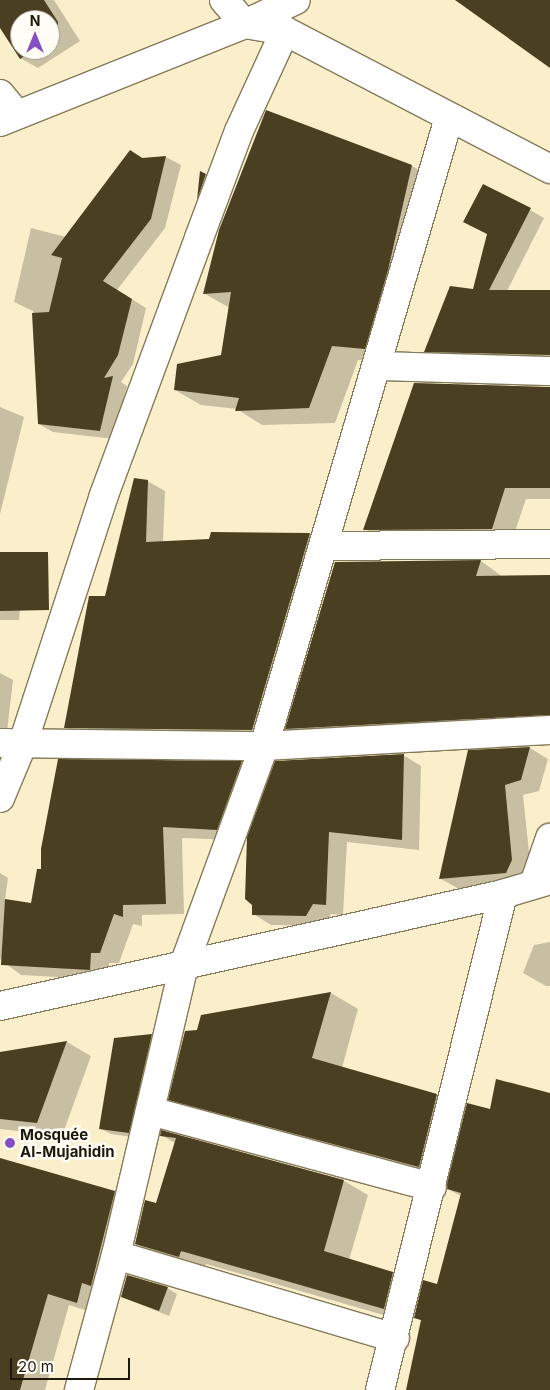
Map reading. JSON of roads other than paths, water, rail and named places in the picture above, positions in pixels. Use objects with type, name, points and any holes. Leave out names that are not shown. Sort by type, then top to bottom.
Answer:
[{"type":"street","points":[[224,0],[245,24],[285,31],[449,118],[550,168]]},
{"type":"street","points":[[0,94],[8,118],[245,24],[296,0]]},
{"type":"street","points":[[0,798],[12,743],[124,440],[239,131],[285,31]]},
{"type":"street","points":[[79,1390],[116,1255],[184,965],[264,746],[449,118]]},
{"type":"street","points":[[377,366],[550,371]]},
{"type":"street","points":[[324,546],[550,544]]},
{"type":"street","points":[[12,743],[264,746],[550,730]]},
{"type":"street","points":[[0,1006],[503,894],[542,882],[550,838]]},
{"type":"street","points":[[380,1390],[395,1338],[503,894]]},
{"type":"street","points":[[150,1111],[432,1187]]},
{"type":"street","points":[[116,1255],[395,1338]]},
{"type":"place","name":"Mosquée Al-Mujahidin","points":[[10,1143]]}]
